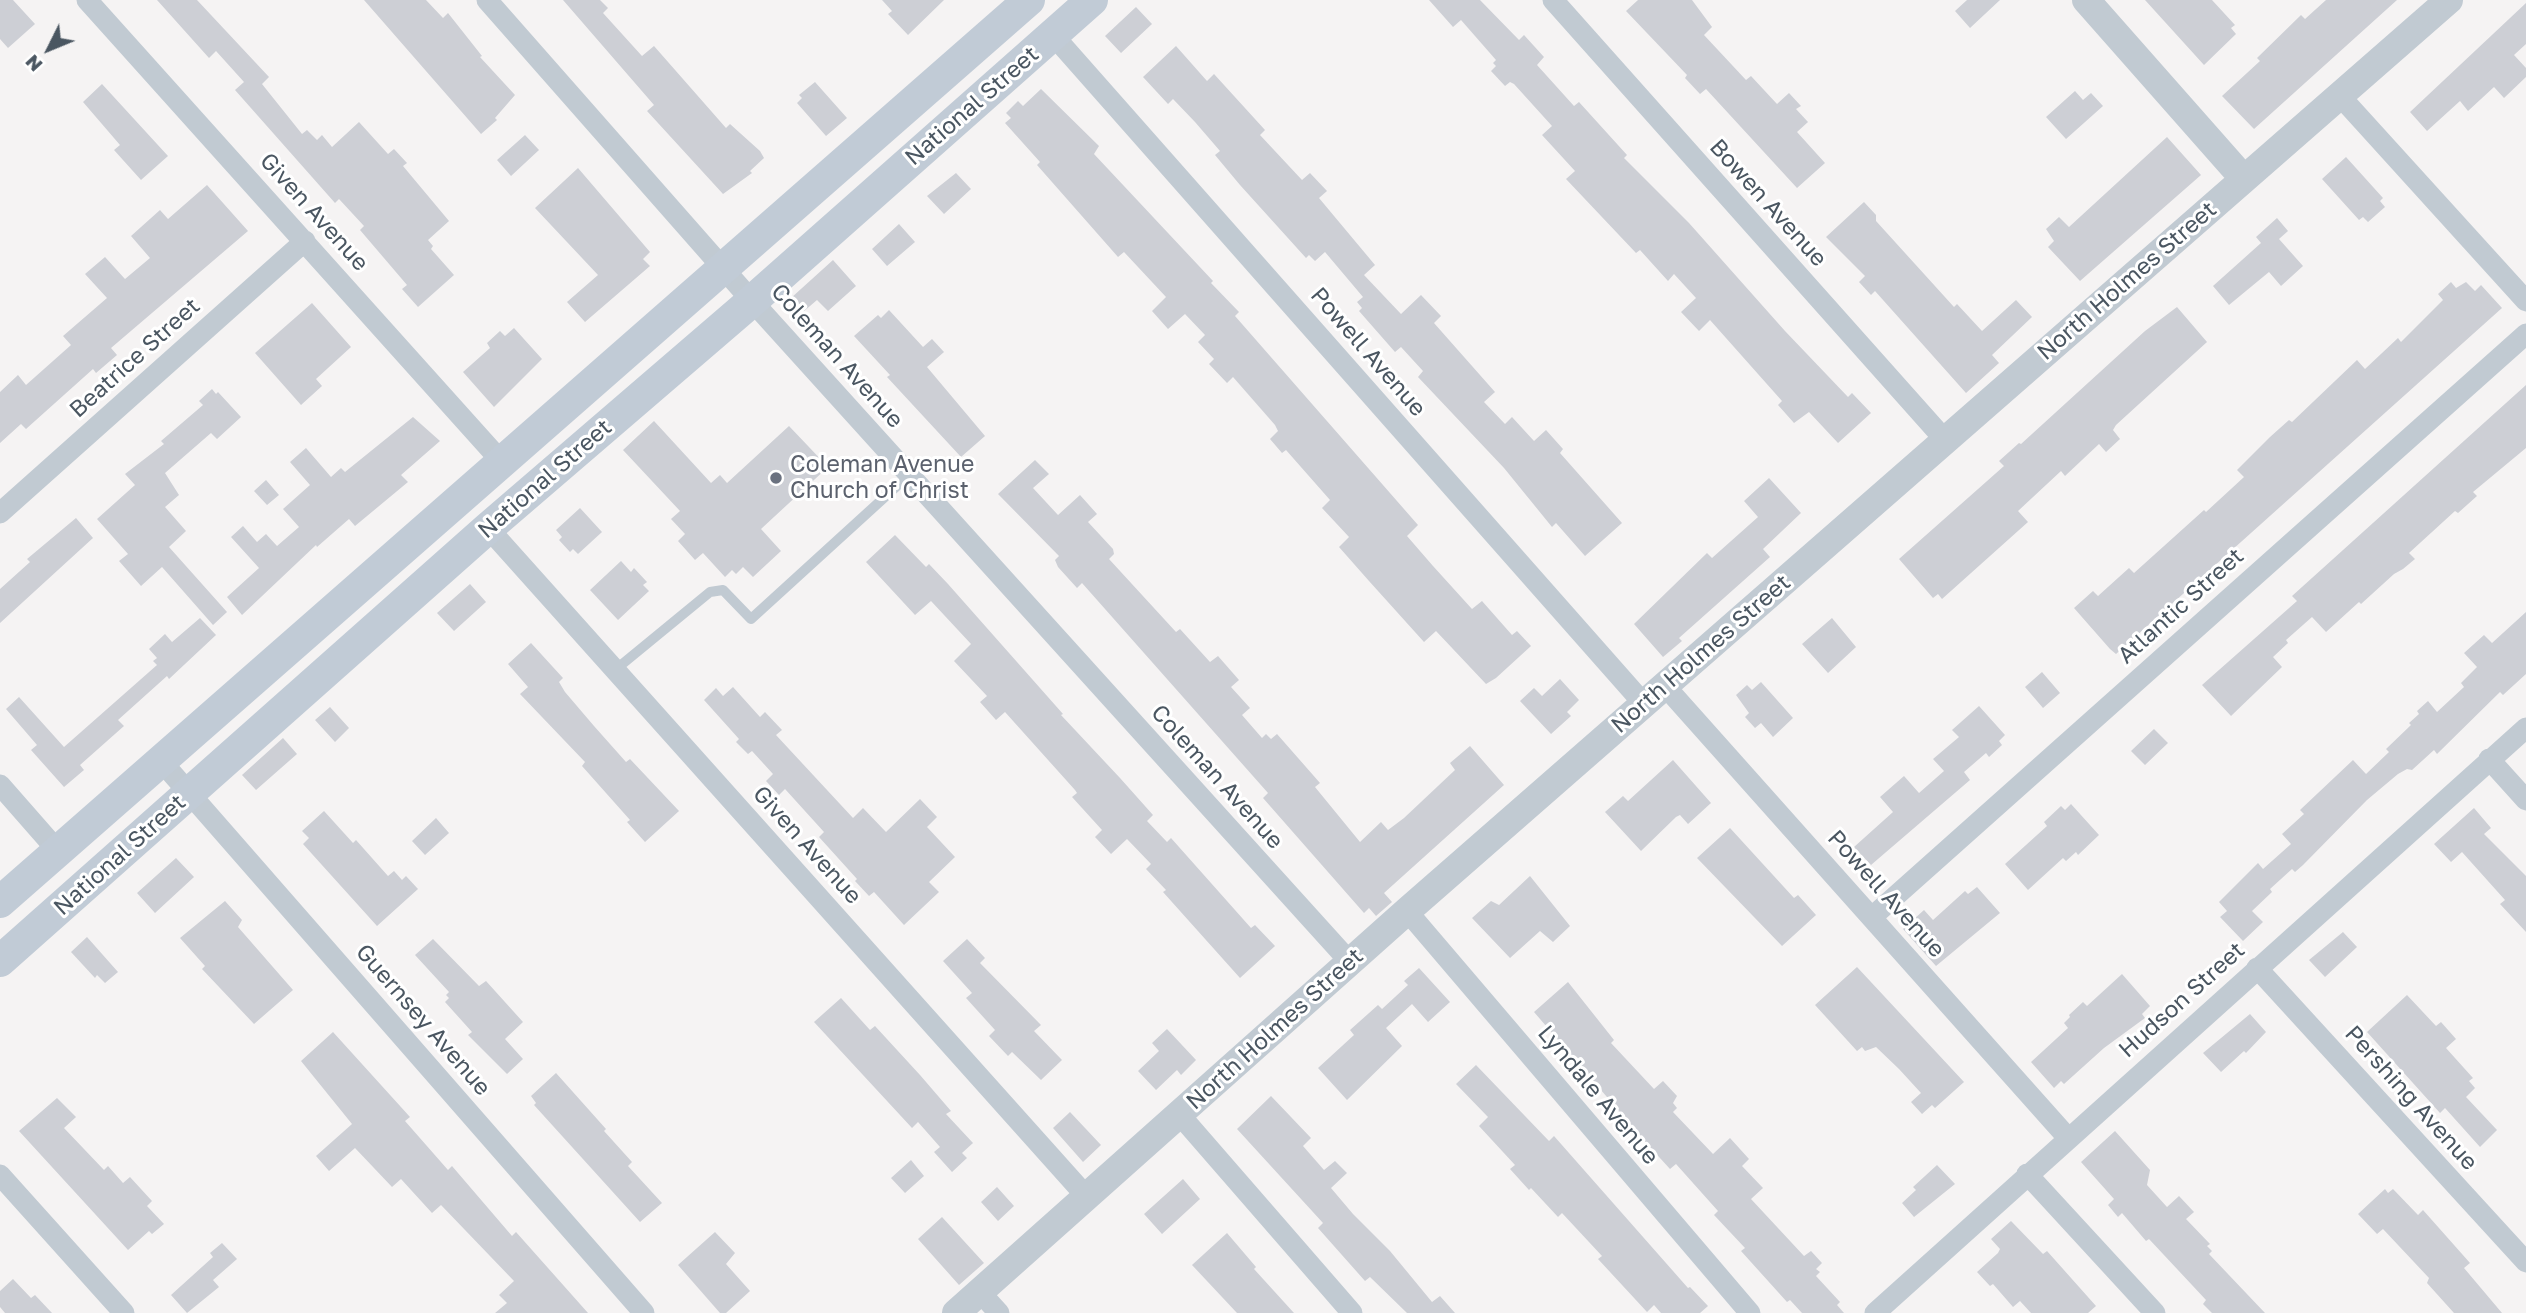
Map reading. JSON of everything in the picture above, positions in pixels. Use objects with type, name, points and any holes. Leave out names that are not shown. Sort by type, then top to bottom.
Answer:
[{"type":"main road","name":"National Street","points":[[0,961],[488,528],[752,301],[1092,0]]},
{"type":"main road","name":"National Street","points":[[0,902],[501,461],[724,269],[1025,1]]},
{"type":"street","name":"Given Avenue","points":[[87,0],[501,461]]},
{"type":"street","name":"Coleman Avenue","points":[[487,0],[752,301],[1350,962]]},
{"type":"street","name":"Bowen Avenue","points":[[1553,0],[1945,440]]},
{"type":"street","points":[[2086,0],[2244,179]]},
{"type":"street","name":"North Holmes Street","points":[[956,1313],[1407,911],[2449,0]]},
{"type":"street","name":"Powell Avenue","points":[[1053,35],[1644,704]]},
{"type":"street","points":[[2340,96],[2526,301]]},
{"type":"street","name":"Beatrice Street","points":[[0,513],[305,241]]},
{"type":"street","name":"Atlantic Street","points":[[1872,918],[2526,334]]},
{"type":"street","name":"Given Avenue","points":[[488,528],[1086,1196]]},
{"type":"street","name":"Powell Avenue","points":[[1665,686],[2068,1138]]},
{"type":"street","name":"Hudson Street","points":[[1875,1313],[2526,728]]},
{"type":"street","points":[[2489,759],[2526,800]]},
{"type":"street","name":"Guernsey Avenue","points":[[162,762],[644,1313]]},
{"type":"street","points":[[0,785],[57,850]]},
{"type":"street","name":"Lyndale Avenue","points":[[1407,911],[1750,1313]]},
{"type":"street","name":"Pershing Avenue","points":[[2258,968],[2526,1262]]},
{"type":"street","points":[[1179,1114],[1352,1313]]},
{"type":"street","points":[[2027,1174],[2155,1313]]},
{"type":"street","points":[[0,1175],[124,1313]]},
{"type":"street","points":[[979,1291],[999,1313]]},
{"type":"lane","points":[[615,670],[710,592],[723,590],[751,619],[909,475]]},
{"type":"building","points":[[0,0],[13,0],[35,24],[8,48],[0,39]]},
{"type":"building","points":[[157,0],[197,0],[269,77],[262,84],[302,134],[307,130],[317,140],[322,135],[332,147],[359,122],[388,154],[394,149],[407,163],[403,166],[449,221],[428,240],[433,246],[431,249],[454,275],[418,307],[402,289],[407,285],[360,230],[364,226],[339,199],[335,203],[235,90],[244,82],[216,51],[209,58]]},
{"type":"building","points":[[364,0],[426,0],[443,18],[448,13],[482,56],[480,57],[515,95],[495,118],[497,120],[481,134]]},
{"type":"building","points":[[563,0],[600,0],[608,8],[603,13],[642,56],[654,46],[726,128],[730,124],[760,151],[764,158],[750,171],[752,173],[723,194],[647,111],[654,105]]},
{"type":"building","points":[[882,0],[944,0],[908,35],[888,14],[892,11]]},
{"type":"building","points":[[1429,0],[1480,0],[1519,40],[1524,35],[1544,57],[1537,65],[1574,106],[1579,102],[1627,155],[1624,158],[1689,223],[1785,331],[1848,397],[1852,393],[1871,413],[1838,443],[1809,412],[1794,423],[1778,405],[1782,401],[1710,320],[1699,331],[1681,312],[1696,298],[1674,274],[1668,281],[1640,250],[1636,253],[1566,179],[1575,171],[1542,135],[1552,126],[1514,84],[1510,82],[1505,86],[1491,71],[1496,66],[1493,63],[1496,60],[1461,20],[1453,27]]},
{"type":"building","points":[[1638,0],[1692,0],[1712,27],[1704,35],[1746,80],[1751,76],[1777,104],[1789,93],[1801,106],[1796,109],[1808,122],[1797,132],[1825,163],[1797,188],[1706,89],[1700,94],[1685,78],[1687,75],[1626,11]]},
{"type":"building","points":[[1967,0],[2000,0],[1970,28],[1955,11]]},
{"type":"building","points":[[2145,0],[2212,0],[2235,25],[2231,28],[2236,34],[2204,65]]},
{"type":"building","points":[[2326,0],[2397,0],[2254,129],[2222,96],[2260,61],[2257,58],[2301,15],[2305,19]]},
{"type":"building","points":[[2526,3],[2526,44],[2514,55],[2526,68],[2526,77],[2504,98],[2494,87],[2468,111],[2460,101],[2427,131],[2410,112]]},
{"type":"building","points":[[1136,7],[1152,24],[1121,53],[1105,36]]},
{"type":"building","points":[[1176,46],[1207,81],[1214,74],[1265,130],[1260,135],[1302,180],[1310,173],[1327,191],[1319,198],[1375,265],[1364,275],[1401,314],[1421,295],[1441,316],[1434,323],[1495,392],[1484,402],[1505,424],[1512,417],[1534,441],[1546,430],[1563,449],[1560,453],[1622,523],[1585,556],[1556,523],[1552,527],[1504,468],[1418,377],[1423,371],[1401,347],[1395,352],[1359,311],[1362,308],[1357,302],[1363,297],[1325,252],[1315,261],[1309,255],[1306,258],[1215,155],[1220,151],[1195,122],[1173,99],[1168,104],[1143,77]]},
{"type":"building","points":[[815,82],[847,118],[826,136],[797,103],[802,98],[799,95]]},
{"type":"building","points":[[102,84],[168,156],[141,180],[114,150],[120,145],[83,102]]},
{"type":"building","points":[[1041,89],[1099,146],[1094,154],[1213,281],[1211,283],[1239,312],[1235,316],[1418,525],[1407,536],[1433,566],[1472,609],[1482,601],[1512,635],[1517,631],[1531,646],[1496,678],[1486,684],[1436,631],[1424,642],[1369,581],[1339,547],[1349,537],[1322,508],[1330,500],[1286,450],[1282,453],[1270,439],[1278,431],[1275,425],[1233,377],[1227,383],[1209,364],[1214,359],[1198,342],[1205,335],[1185,314],[1168,329],[1152,311],[1166,297],[1124,252],[1118,257],[1037,165],[1040,162],[1005,123],[1011,118],[1006,113],[1018,101],[1023,106]]},
{"type":"building","points":[[2075,91],[2083,100],[2091,93],[2103,106],[2066,139],[2046,117]]},
{"type":"building","points":[[525,135],[539,150],[511,176],[497,160]]},
{"type":"building","points":[[2167,137],[2201,175],[2080,281],[2048,247],[2054,241],[2046,229],[2059,217],[2069,227]]},
{"type":"building","points":[[2346,157],[2383,198],[2380,201],[2385,207],[2368,222],[2363,217],[2359,220],[2322,179]]},
{"type":"building","points":[[578,168],[650,252],[643,259],[650,266],[585,322],[567,302],[598,275],[535,208]]},
{"type":"building","points":[[956,173],[971,189],[944,214],[927,196]]},
{"type":"building","points":[[207,185],[248,231],[111,348],[117,355],[96,373],[93,369],[26,429],[21,424],[0,443],[0,392],[18,375],[26,385],[71,345],[63,336],[107,298],[85,274],[105,257],[125,279],[150,258],[131,236],[160,210],[168,219]]},
{"type":"building","points":[[1864,202],[1876,215],[1876,221],[1954,307],[1957,304],[1982,331],[2016,300],[2032,317],[1992,355],[1999,363],[1966,393],[1875,291],[1871,295],[1859,282],[1865,276],[1826,237]]},
{"type":"building","points":[[2277,218],[2288,231],[2279,239],[2303,266],[2281,286],[2269,272],[2229,305],[2213,286],[2261,243],[2256,237]]},
{"type":"building","points":[[899,224],[915,242],[887,266],[872,249]]},
{"type":"building","points":[[833,260],[856,286],[828,311],[817,300],[803,312],[791,298]]},
{"type":"building","points":[[2451,282],[2456,288],[2466,282],[2475,291],[2481,285],[2502,308],[2116,654],[2110,649],[2074,608],[2093,591],[2098,596],[2129,568],[2134,573],[2204,510],[2206,512],[2244,477],[2237,470],[2270,437],[2289,420],[2292,422],[2357,360],[2365,369],[2398,338],[2401,342],[2443,300],[2438,294]]},
{"type":"building","points":[[312,303],[351,347],[316,379],[322,386],[301,405],[255,353]]},
{"type":"building","points":[[2177,307],[2207,342],[2116,425],[2113,430],[2120,439],[2106,452],[2099,444],[2065,476],[2061,471],[2018,511],[2028,522],[1942,599],[1938,594],[1933,598],[1899,559],[2004,466],[1999,461],[2145,331]]},
{"type":"building","points":[[889,310],[923,347],[932,339],[944,352],[927,367],[985,436],[961,457],[887,377],[890,375],[854,336],[878,315],[881,318]]},
{"type":"building","points":[[514,328],[542,359],[494,407],[463,372],[490,348],[487,343],[500,331],[505,336]]},
{"type":"building","points":[[2526,385],[2526,448],[2473,492],[2477,496],[2458,513],[2455,511],[2409,553],[2415,559],[2361,604],[2359,602],[2326,632],[2312,617],[2286,640],[2288,643],[2273,657],[2282,667],[2231,716],[2202,685],[2297,601],[2292,596]]},
{"type":"building","points":[[212,389],[241,417],[217,439],[211,433],[165,473],[179,495],[165,507],[186,531],[169,547],[227,612],[213,625],[162,567],[141,586],[119,561],[128,554],[97,519],[135,485],[125,474],[164,444],[161,441],[203,405],[199,401]]},
{"type":"building","points":[[413,417],[440,441],[401,475],[408,482],[355,526],[349,519],[317,547],[316,545],[242,615],[227,597],[259,568],[231,537],[243,526],[257,542],[266,534],[277,546],[299,527],[283,509],[310,485],[290,462],[306,448],[331,477],[341,468],[345,472]]},
{"type":"building","points":[[654,421],[711,483],[720,475],[727,483],[789,426],[828,467],[761,529],[781,551],[753,577],[743,567],[736,574],[732,570],[725,577],[703,553],[695,560],[678,541],[685,534],[671,519],[680,511],[623,450]]},
{"type":"building","points":[[1035,460],[1049,474],[1033,488],[1058,515],[1080,495],[1097,514],[1088,522],[1113,549],[1114,554],[1109,559],[1176,632],[1180,629],[1210,662],[1218,656],[1239,680],[1231,687],[1250,708],[1242,715],[1262,738],[1266,734],[1271,739],[1277,734],[1320,783],[1315,787],[1360,842],[1381,822],[1388,830],[1404,818],[1455,770],[1450,763],[1470,746],[1504,785],[1384,893],[1392,902],[1376,916],[1369,908],[1364,913],[1263,798],[1268,793],[1082,583],[1077,588],[1058,567],[1055,560],[1059,556],[998,494]]},
{"type":"building","points":[[1769,478],[1801,513],[1763,549],[1770,557],[1679,638],[1682,641],[1663,657],[1634,624],[1707,553],[1712,558],[1758,517],[1744,501]]},
{"type":"building","points":[[266,480],[279,495],[267,505],[254,491]]},
{"type":"building","points":[[580,508],[602,532],[578,554],[573,549],[570,552],[559,540],[562,537],[556,530]]},
{"type":"building","points":[[76,518],[93,538],[0,623],[0,589],[30,562],[27,559]]},
{"type":"building","points":[[895,535],[926,567],[929,564],[948,584],[1063,714],[1061,715],[1153,815],[1147,821],[1167,842],[1171,838],[1251,928],[1255,925],[1275,946],[1240,978],[1163,892],[1166,890],[1146,869],[1151,864],[1127,839],[1111,854],[1095,837],[1102,830],[1072,797],[1077,793],[1075,790],[1005,712],[996,720],[980,702],[987,696],[954,661],[971,644],[931,601],[915,615],[866,562]]},
{"type":"building","points":[[621,561],[631,572],[634,568],[647,582],[643,585],[649,591],[618,620],[590,590]]},
{"type":"building","points":[[470,584],[486,602],[454,631],[437,613]]},
{"type":"building","points":[[2526,612],[2526,674],[2503,695],[2500,692],[2437,754],[2434,750],[2412,770],[2407,769],[2398,774],[2367,800],[2303,865],[2295,872],[2292,869],[2270,889],[2272,892],[2252,911],[2263,922],[2243,941],[2220,917],[2227,911],[2219,902],[2258,863],[2263,869],[2291,844],[2282,834],[2304,814],[2300,810],[2353,760],[2366,774],[2389,752],[2386,749],[2411,725],[2409,723],[2419,714],[2417,711],[2428,701],[2437,712],[2464,687],[2461,683],[2477,667],[2464,653],[2484,635],[2492,643]]},
{"type":"building","points":[[200,618],[216,635],[169,679],[167,676],[118,720],[124,726],[80,765],[84,770],[64,787],[31,750],[37,745],[6,709],[19,697],[64,747],[157,665],[153,661],[157,658],[149,649],[165,634],[172,642]]},
{"type":"building","points":[[1832,618],[1856,647],[1828,673],[1802,644]]},
{"type":"building","points":[[531,643],[563,678],[559,682],[565,692],[594,726],[626,762],[630,759],[679,811],[645,842],[627,822],[630,820],[582,766],[585,762],[520,694],[528,687],[508,664]]},
{"type":"building","points":[[2042,672],[2060,693],[2043,708],[2025,687]]},
{"type":"building","points":[[1560,679],[1579,700],[1567,712],[1571,716],[1551,734],[1520,701],[1534,688],[1542,696]]},
{"type":"building","points":[[1761,682],[1793,718],[1773,737],[1761,723],[1755,728],[1745,717],[1749,713],[1736,695],[1747,685],[1752,690]]},
{"type":"building","points":[[733,687],[760,717],[765,712],[782,730],[776,735],[853,818],[863,808],[886,832],[920,799],[937,817],[927,827],[955,857],[929,882],[939,892],[904,925],[874,892],[869,896],[855,881],[857,879],[819,837],[824,832],[785,789],[779,795],[766,781],[773,774],[752,751],[748,754],[736,742],[739,739],[704,700],[716,688],[723,696]]},
{"type":"building","points":[[1979,706],[2005,735],[1999,741],[2002,745],[1989,757],[1986,753],[1964,772],[1970,780],[1871,865],[1854,847],[1893,812],[1880,797],[1904,776],[1919,793],[1944,771],[1933,759],[1959,737],[1952,730]]},
{"type":"building","points":[[330,707],[349,728],[335,742],[315,720]]},
{"type":"building","points":[[2154,729],[2168,743],[2145,765],[2131,751]]},
{"type":"building","points":[[283,738],[297,754],[256,790],[242,775]]},
{"type":"building","points":[[1673,760],[1711,803],[1688,824],[1680,815],[1676,817],[1641,851],[1605,812],[1623,796],[1628,801]]},
{"type":"building","points":[[2071,804],[2099,835],[2078,855],[2076,852],[2066,861],[2063,858],[2028,890],[2005,864],[2047,826],[2044,822],[2061,806],[2065,810]]},
{"type":"building","points":[[2474,808],[2491,828],[2484,834],[2526,876],[2526,932],[2500,904],[2505,900],[2462,852],[2451,862],[2434,844]]},
{"type":"building","points":[[324,811],[353,843],[356,840],[388,876],[394,871],[402,880],[406,876],[418,889],[377,926],[303,844],[309,838],[302,831]]},
{"type":"building","points":[[436,818],[449,833],[425,855],[412,841]]},
{"type":"building","points":[[1730,828],[1794,898],[1798,895],[1816,915],[1782,946],[1697,858]]},
{"type":"building","points":[[176,858],[194,877],[155,913],[137,893]]},
{"type":"building","points":[[1530,876],[1570,926],[1553,942],[1540,931],[1510,958],[1472,918],[1491,901],[1499,905]]},
{"type":"building","points":[[1977,887],[2000,913],[1936,966],[1903,929],[1924,910],[1933,920],[1965,891],[1968,894]]},
{"type":"building","points":[[225,901],[242,920],[238,927],[293,990],[254,1024],[202,969],[205,966],[180,938]]},
{"type":"building","points":[[2343,932],[2357,947],[2325,977],[2309,960]]},
{"type":"building","points":[[87,937],[118,972],[105,983],[97,975],[95,978],[71,952]]},
{"type":"building","points":[[433,939],[479,986],[486,981],[523,1022],[505,1039],[523,1059],[507,1074],[468,1035],[472,1032],[445,1002],[449,998],[446,995],[449,992],[415,955]]},
{"type":"building","points":[[967,939],[985,958],[980,963],[1041,1025],[1034,1031],[1062,1060],[1041,1080],[1012,1052],[1008,1056],[989,1036],[995,1030],[966,998],[972,993],[943,961]]},
{"type":"building","points":[[1857,967],[1964,1082],[1935,1108],[1932,1105],[1922,1114],[1911,1102],[1921,1093],[1899,1069],[1876,1047],[1865,1051],[1862,1047],[1857,1051],[1815,1005]]},
{"type":"building","points":[[1419,968],[1450,1002],[1428,1022],[1412,1004],[1386,1028],[1402,1046],[1347,1100],[1318,1068],[1354,1035],[1350,1030],[1378,1005],[1382,1009],[1408,985],[1404,981]]},
{"type":"building","points":[[2122,974],[2150,1006],[2142,1014],[2145,1018],[2104,1048],[2064,1084],[2061,1081],[2054,1088],[2031,1062],[2068,1028],[2064,1023],[2069,1015],[2083,1002],[2087,1006]]},
{"type":"building","points":[[1568,982],[1614,1040],[1611,1043],[1654,1089],[1663,1081],[1677,1096],[1673,1103],[1677,1108],[1673,1112],[1713,1154],[1730,1138],[1749,1159],[1742,1166],[1763,1188],[1751,1199],[1804,1256],[1811,1251],[1822,1263],[1816,1269],[1820,1272],[1816,1276],[1840,1302],[1837,1305],[1844,1313],[1802,1313],[1790,1300],[1787,1302],[1741,1251],[1745,1248],[1714,1215],[1718,1211],[1676,1164],[1670,1169],[1534,1012]]},
{"type":"building","points":[[2407,995],[2436,1026],[2441,1022],[2456,1039],[2446,1048],[2473,1078],[2469,1081],[2475,1088],[2466,1097],[2497,1130],[2480,1147],[2445,1108],[2440,1113],[2367,1032]]},
{"type":"building","points":[[841,998],[870,1030],[875,1026],[920,1075],[951,1111],[946,1114],[973,1143],[962,1153],[967,1158],[952,1172],[934,1152],[940,1147],[918,1122],[912,1128],[814,1022]]},
{"type":"building","points":[[2250,1014],[2266,1032],[2246,1053],[2244,1051],[2221,1072],[2203,1053]]},
{"type":"building","points":[[1167,1029],[1196,1060],[1181,1075],[1177,1070],[1156,1090],[1138,1071],[1159,1051],[1152,1043]]},
{"type":"building","points":[[333,1032],[410,1117],[405,1121],[448,1170],[452,1166],[512,1236],[516,1232],[588,1313],[495,1313],[507,1303],[499,1295],[514,1281],[441,1205],[432,1213],[401,1179],[392,1187],[355,1148],[329,1171],[316,1156],[352,1124],[301,1061]]},
{"type":"building","points":[[1476,1065],[1549,1141],[1554,1136],[1688,1288],[1708,1306],[1700,1313],[1661,1313],[1654,1305],[1647,1312],[1598,1259],[1602,1256],[1562,1213],[1558,1217],[1531,1188],[1529,1190],[1510,1169],[1515,1165],[1479,1126],[1488,1117],[1456,1084]]},
{"type":"building","points":[[556,1073],[606,1129],[604,1131],[632,1162],[628,1166],[662,1203],[640,1222],[534,1105],[536,1103],[531,1096]]},
{"type":"building","points":[[1271,1096],[1311,1138],[1303,1146],[1324,1170],[1335,1161],[1347,1173],[1331,1188],[1353,1214],[1390,1251],[1432,1302],[1440,1296],[1455,1313],[1407,1313],[1370,1277],[1365,1281],[1318,1228],[1323,1223],[1237,1129]]},
{"type":"building","points":[[57,1098],[76,1117],[64,1128],[104,1170],[108,1166],[123,1183],[130,1177],[152,1201],[147,1206],[164,1224],[152,1234],[149,1231],[128,1250],[19,1131]]},
{"type":"building","points":[[1070,1112],[1101,1145],[1083,1162],[1053,1128]]},
{"type":"building","points":[[2115,1131],[2150,1170],[2147,1185],[2167,1207],[2179,1196],[2194,1212],[2186,1219],[2210,1244],[2207,1246],[2212,1251],[2209,1254],[2265,1313],[2212,1313],[2203,1304],[2206,1300],[2149,1239],[2146,1241],[2122,1213],[2118,1217],[2108,1205],[2114,1199],[2081,1162]]},
{"type":"building","points":[[911,1160],[924,1176],[905,1193],[891,1178]]},
{"type":"building","points":[[1937,1165],[1955,1184],[1914,1217],[1902,1203],[1916,1190],[1913,1187]]},
{"type":"building","points":[[1183,1179],[1200,1199],[1162,1234],[1144,1214]]},
{"type":"building","points":[[997,1187],[1014,1206],[998,1221],[981,1202]]},
{"type":"building","points":[[2385,1189],[2388,1193],[2393,1189],[2418,1215],[2423,1210],[2470,1263],[2464,1268],[2502,1313],[2454,1313],[2427,1283],[2429,1278],[2383,1229],[2377,1234],[2358,1214]]},
{"type":"building","points":[[942,1217],[984,1263],[959,1285],[918,1239]]},
{"type":"building","points":[[2011,1221],[2043,1254],[2047,1251],[2096,1306],[2088,1313],[2031,1313],[2020,1301],[2013,1307],[1993,1284],[1990,1286],[1977,1272],[1998,1253],[2000,1249],[1991,1239]]},
{"type":"building","points":[[715,1232],[735,1253],[726,1264],[750,1291],[726,1313],[720,1313],[678,1265]]},
{"type":"building","points":[[1227,1233],[1256,1267],[1254,1269],[1294,1313],[1237,1313],[1192,1265]]},
{"type":"building","points":[[222,1243],[237,1259],[213,1280],[219,1287],[187,1313],[171,1295],[213,1257],[210,1253]]},
{"type":"building","points":[[13,1279],[31,1298],[35,1295],[52,1313],[5,1313],[0,1307],[0,1291]]},
{"type":"place","name":"Coleman Avenue Church of Christ","points":[[776,478]]}]
